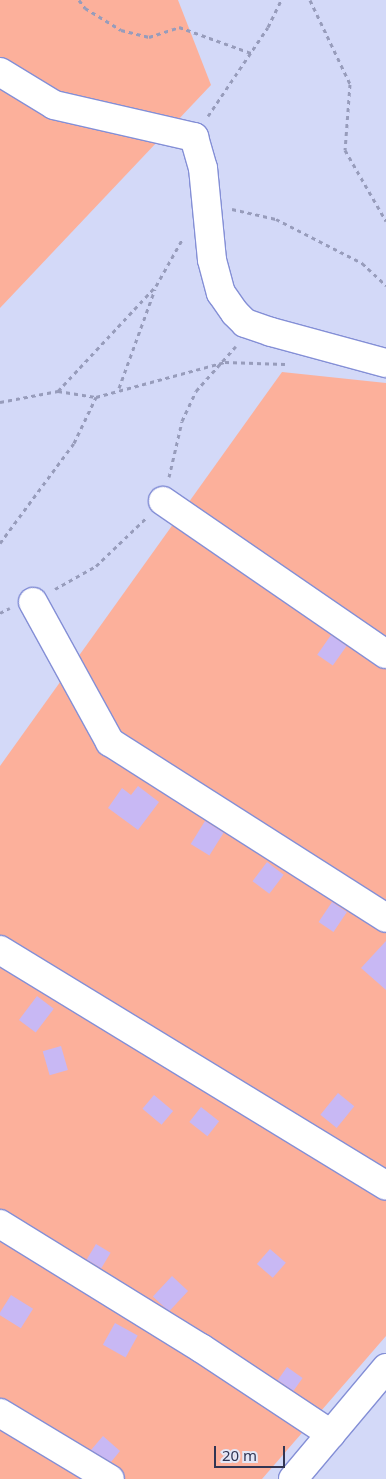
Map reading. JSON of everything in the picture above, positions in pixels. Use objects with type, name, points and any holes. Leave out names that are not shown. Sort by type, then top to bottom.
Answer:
[{"type":"street","points":[[0,72],[54,105],[194,137],[203,168],[203,202],[221,294],[245,323],[386,363]]},
{"type":"street","points":[[163,501],[386,654]]},
{"type":"street","points":[[32,602],[110,742],[386,918]]},
{"type":"street","points":[[0,950],[386,1186]]},
{"type":"street","points":[[0,1224],[201,1348],[331,1434]]},
{"type":"street","points":[[293,1479],[386,1368]]},
{"type":"street","points":[[0,1414],[110,1479]]},
{"type":"path","points":[[79,0],[85,8],[120,30],[149,37],[179,27],[251,53]]},
{"type":"path","points":[[194,137],[251,53],[281,0]]},
{"type":"path","points":[[310,0],[350,84],[345,150],[386,221]]},
{"type":"path","points":[[203,202],[276,219],[362,262],[386,286]]},
{"type":"path","points":[[119,388],[156,286],[184,236]]},
{"type":"path","points":[[58,391],[156,286]]},
{"type":"path","points":[[0,402],[58,391],[96,397],[119,388],[225,362],[288,364]]},
{"type":"path","points":[[0,544],[74,443],[96,397]]},
{"type":"shaded area","points":[[0,0],[178,0],[211,85],[0,308]]},
{"type":"shaded area","points":[[282,372],[386,383],[386,1336],[262,1479],[0,1479],[0,766]]},
{"type":"building","points":[[331,635],[347,646],[333,666],[317,655]]},
{"type":"building","points":[[138,786],[159,802],[138,830],[108,808],[122,788],[131,795]]},
{"type":"building","points":[[205,821],[224,833],[209,856],[191,844]]},
{"type":"building","points":[[267,862],[284,875],[269,894],[253,881]]},
{"type":"building","points":[[332,902],[347,912],[334,932],[319,922]]},
{"type":"building","points":[[386,941],[386,990],[361,968]]},
{"type":"building","points":[[37,996],[54,1009],[36,1033],[19,1020]]},
{"type":"building","points":[[61,1046],[68,1070],[50,1075],[43,1051]]},
{"type":"building","points":[[338,1093],[354,1106],[337,1128],[320,1115]]},
{"type":"building","points":[[154,1095],[173,1111],[162,1125],[142,1109]]},
{"type":"building","points":[[201,1107],[219,1121],[207,1136],[189,1122]]},
{"type":"building","points":[[96,1244],[111,1253],[101,1268],[87,1259]]},
{"type":"building","points":[[270,1249],[286,1263],[273,1278],[257,1264]]},
{"type":"building","points":[[172,1276],[188,1291],[169,1311],[153,1296]]},
{"type":"building","points":[[11,1295],[33,1309],[21,1328],[0,1315]]},
{"type":"building","points":[[115,1323],[138,1336],[126,1357],[103,1345]]},
{"type":"building","points":[[287,1367],[303,1378],[293,1391],[278,1380]]},
{"type":"building","points":[[103,1436],[120,1451],[111,1462],[91,1450]]}]
